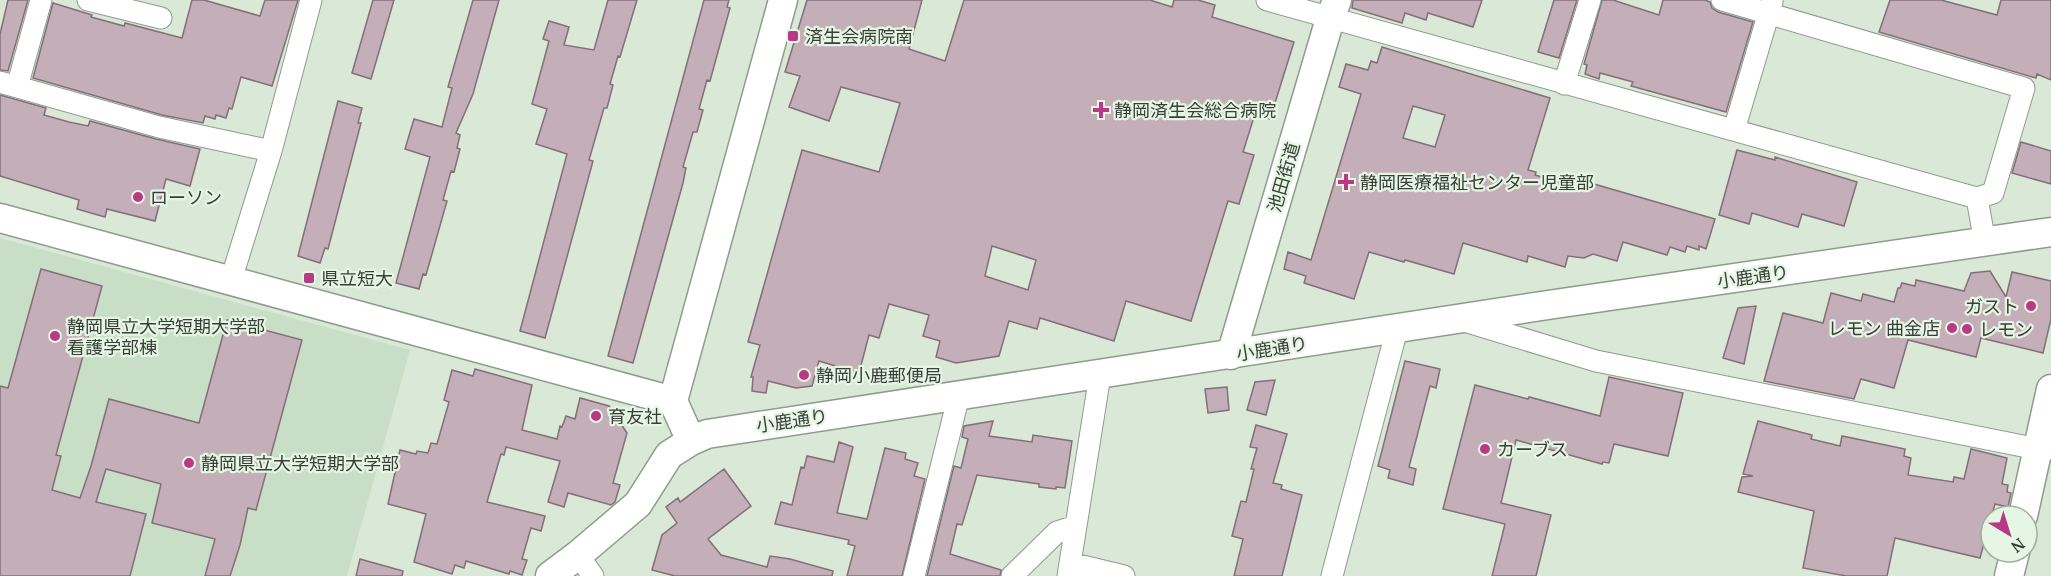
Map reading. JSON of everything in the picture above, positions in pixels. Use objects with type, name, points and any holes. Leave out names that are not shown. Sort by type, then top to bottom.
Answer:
[{"type":"street","points":[[41,0],[9,85],[159,127],[271,151]]},
{"type":"street","points":[[88,0],[161,18]]},
{"type":"street","points":[[231,280],[271,151],[311,0]]},
{"type":"street","points":[[691,441],[673,401],[783,0]]},
{"type":"street","points":[[1267,0],[1334,9],[1564,84],[1977,198],[1993,193],[2024,88],[1770,7],[1722,0]]},
{"type":"street","points":[[1564,84],[1590,0]]},
{"type":"street","points":[[1734,130],[1770,7]]},
{"type":"street","name":"池田街道","points":[[1231,355],[1334,9]]},
{"type":"street","points":[[1977,198],[1985,243]]},
{"type":"street","points":[[0,218],[673,401]]},
{"type":"street","name":"小鹿通り","points":[[550,576],[586,566],[638,504],[669,455],[691,441],[724,430],[2051,232]]},
{"type":"street","points":[[1458,319],[1596,361],[2044,449]]},
{"type":"street","points":[[1332,576],[1397,329]]},
{"type":"street","points":[[1100,375],[1069,570],[1124,576]]},
{"type":"street","points":[[2027,504],[2044,449],[2051,389]]},
{"type":"street","points":[[914,576],[959,395]]},
{"type":"street","points":[[1012,576],[1057,532],[1076,526]]},
{"type":"shaded area","name":"静岡県立大学短期大学部","points":[[0,238],[410,350],[347,576],[0,576]]},
{"type":"building","points":[[8,0],[28,0],[8,71],[0,70],[0,34]]},
{"type":"building","points":[[192,0],[204,0],[260,16],[265,0],[298,0],[272,86],[241,77],[232,109],[229,108],[226,118],[216,115],[215,119],[205,116],[203,123],[162,115],[33,78],[53,3],[124,26],[125,23],[182,38]]},
{"type":"building","points":[[373,0],[394,0],[371,79],[352,73]]},
{"type":"building","points":[[473,0],[499,0],[473,94],[456,133],[460,135],[457,148],[460,149],[443,200],[447,201],[426,275],[423,274],[419,289],[396,283],[430,157],[405,149],[414,119],[442,127],[452,88],[448,87]]},
{"type":"building","points":[[608,0],[637,0],[610,84],[613,85],[607,108],[604,108],[589,160],[593,161],[545,338],[520,331],[567,154],[536,144],[547,109],[532,104],[549,41],[543,39],[549,21],[569,27],[564,45],[594,50]]},
{"type":"building","points":[[704,0],[729,0],[727,7],[730,8],[710,81],[707,80],[699,109],[703,110],[697,132],[693,132],[683,167],[686,168],[683,183],[633,363],[608,356]]},
{"type":"building","points":[[807,0],[922,0],[909,49],[945,61],[964,0],[1150,0],[1172,7],[1174,0],[1198,0],[1215,5],[1212,17],[1294,42],[1270,119],[1255,114],[1243,152],[1254,155],[1239,204],[1228,201],[1191,321],[1126,301],[1114,341],[1040,318],[1037,329],[1009,321],[999,356],[956,363],[936,357],[940,341],[923,336],[929,315],[889,304],[879,338],[869,335],[859,373],[819,361],[812,386],[796,388],[768,381],[766,393],[752,391],[753,377],[751,377],[760,345],[748,342],[802,150],[879,172],[900,103],[841,87],[829,121],[789,107],[800,76],[785,72]],"holes":[[[992,246],[1036,260],[1028,290],[985,276]]]},
{"type":"building","points":[[1353,0],[1482,0],[1473,27],[1428,13],[1426,20],[1405,13],[1402,23],[1352,8]]},
{"type":"building","points":[[1554,0],[1577,0],[1559,58],[1538,52]]},
{"type":"building","points":[[1602,0],[1613,0],[1659,15],[1663,0],[1705,0],[1710,2],[1712,8],[1718,12],[1753,22],[1726,112],[1631,86],[1633,82],[1600,73],[1599,79],[1585,74],[1587,65],[1584,64]]},
{"type":"building","points":[[1890,0],[1941,0],[1997,15],[2001,0],[2051,0],[2051,80],[2037,74],[2036,78],[1879,32]]},
{"type":"building","points":[[1382,47],[1550,98],[1528,170],[1536,172],[1535,175],[1584,190],[1587,182],[1715,219],[1706,249],[1699,246],[1699,250],[1687,246],[1685,252],[1670,247],[1667,255],[1623,242],[1617,261],[1593,254],[1584,258],[1568,256],[1565,267],[1528,256],[1527,262],[1463,243],[1454,274],[1369,252],[1354,299],[1304,283],[1306,276],[1284,269],[1288,252],[1311,260],[1361,94],[1339,87],[1346,64],[1368,70],[1371,61],[1377,63]],"holes":[[[1413,106],[1445,115],[1435,147],[1403,138]]]},
{"type":"building","points":[[0,95],[46,108],[44,115],[69,122],[88,126],[90,121],[200,149],[190,186],[166,179],[155,221],[107,209],[105,217],[77,209],[79,200],[0,176]]},
{"type":"building","points":[[338,101],[362,108],[358,123],[361,123],[328,249],[325,248],[320,263],[298,256]]},
{"type":"building","points":[[2021,142],[2051,151],[2051,184],[2012,173]]},
{"type":"building","points":[[1737,150],[1775,160],[1775,157],[1857,182],[1844,226],[1802,214],[1798,227],[1752,213],[1749,224],[1719,215]]},
{"type":"building","points":[[41,269],[102,286],[56,455],[61,456],[52,490],[80,498],[109,399],[199,423],[227,320],[302,340],[256,510],[248,508],[230,576],[205,576],[215,539],[152,523],[161,484],[106,469],[96,502],[146,514],[130,576],[0,576],[0,386],[8,388]]},
{"type":"building","points":[[1990,271],[2006,297],[2012,272],[2051,281],[2051,319],[2043,353],[1981,338],[1976,357],[1908,340],[1894,388],[1861,379],[1854,399],[1764,381],[1783,313],[1823,323],[1831,293],[1861,301],[1863,294],[1894,302],[1902,283],[1915,286],[1916,280],[1964,291],[1971,273]]},
{"type":"building","points":[[1756,306],[1744,364],[1723,358],[1738,308]]},
{"type":"building","points":[[1405,361],[1440,369],[1436,388],[1430,386],[1409,467],[1416,469],[1413,485],[1388,478],[1390,470],[1378,466]]},
{"type":"building","points":[[475,369],[532,385],[522,430],[557,439],[560,426],[562,427],[566,416],[575,419],[580,398],[609,406],[627,433],[613,483],[620,485],[615,502],[611,505],[568,493],[564,507],[548,502],[560,461],[506,447],[504,455],[501,454],[487,502],[545,516],[541,531],[531,528],[522,559],[527,560],[522,575],[510,571],[509,574],[466,561],[464,568],[455,565],[452,574],[414,562],[426,514],[388,504],[400,450],[416,454],[417,451],[428,453],[431,443],[437,444],[449,402],[444,400],[452,370],[473,376]]},
{"type":"building","points":[[1609,377],[1683,393],[1668,456],[1614,444],[1609,463],[1603,462],[1602,464],[1516,440],[1501,503],[1551,515],[1536,576],[1492,576],[1505,524],[1443,509],[1475,385],[1600,416]]},
{"type":"building","points":[[1275,380],[1266,415],[1247,410],[1255,382]]},
{"type":"building","points":[[1227,387],[1229,410],[1208,413],[1205,389]]},
{"type":"building","points":[[993,421],[989,436],[1032,442],[1033,435],[1072,441],[1065,488],[1039,487],[1039,484],[977,475],[962,525],[957,524],[950,554],[1001,570],[1000,576],[927,576],[954,466],[961,468],[968,439],[962,437],[964,426]]},
{"type":"building","points":[[1758,421],[1812,435],[1811,439],[1840,446],[1842,436],[1905,449],[1904,456],[1911,458],[1908,475],[1953,482],[1954,477],[1964,479],[1971,449],[2007,458],[2002,484],[2008,485],[2007,492],[2011,493],[2009,504],[1979,504],[1979,558],[1895,538],[1887,576],[1846,576],[1803,568],[1814,511],[1738,492],[1742,477],[1753,476],[1743,474]]},
{"type":"building","points":[[1256,425],[1287,434],[1273,483],[1282,485],[1281,489],[1302,495],[1282,576],[1234,576],[1243,539],[1232,536],[1241,501],[1246,502],[1254,469],[1251,469],[1257,448],[1250,447]]},
{"type":"building","points":[[839,442],[853,447],[837,513],[867,519],[885,448],[906,453],[905,459],[918,463],[914,476],[925,479],[902,576],[847,576],[855,546],[848,544],[849,540],[775,524],[781,502],[792,505],[801,467],[804,468],[807,456],[834,462]]},
{"type":"building","points":[[724,469],[751,506],[708,539],[721,555],[767,567],[770,556],[790,559],[833,571],[832,576],[675,576],[652,570],[662,535],[677,523],[666,507],[678,498],[680,502]]},
{"type":"building","points":[[360,559],[403,571],[402,576],[356,576]]},
{"type":"place","name":"済生会病院南","points":[[793,36]]},
{"type":"place","name":"静岡済生会総合病院","points":[[1101,110]]},
{"type":"place","name":"静岡医療福祉センター児童部","points":[[1346,182]]},
{"type":"place","name":"ローソン","points":[[138,197]]},
{"type":"place","name":"県立短大","points":[[309,278]]},
{"type":"place","name":"ガスト","points":[[2031,306]]},
{"type":"place","name":"レモン 曲金店","points":[[1952,328]]},
{"type":"place","name":"レモン","points":[[1967,329]]},
{"type":"place","name":"静岡県立大学短期大学部 看護学部棟","points":[[55,336]]},
{"type":"place","name":"静岡小鹿郵便局","points":[[804,375]]},
{"type":"place","name":"育友社","points":[[596,416]]},
{"type":"place","name":"カーブス","points":[[1485,449]]},
{"type":"place","name":"静岡県立大学短期大学部","points":[[189,463]]}]
